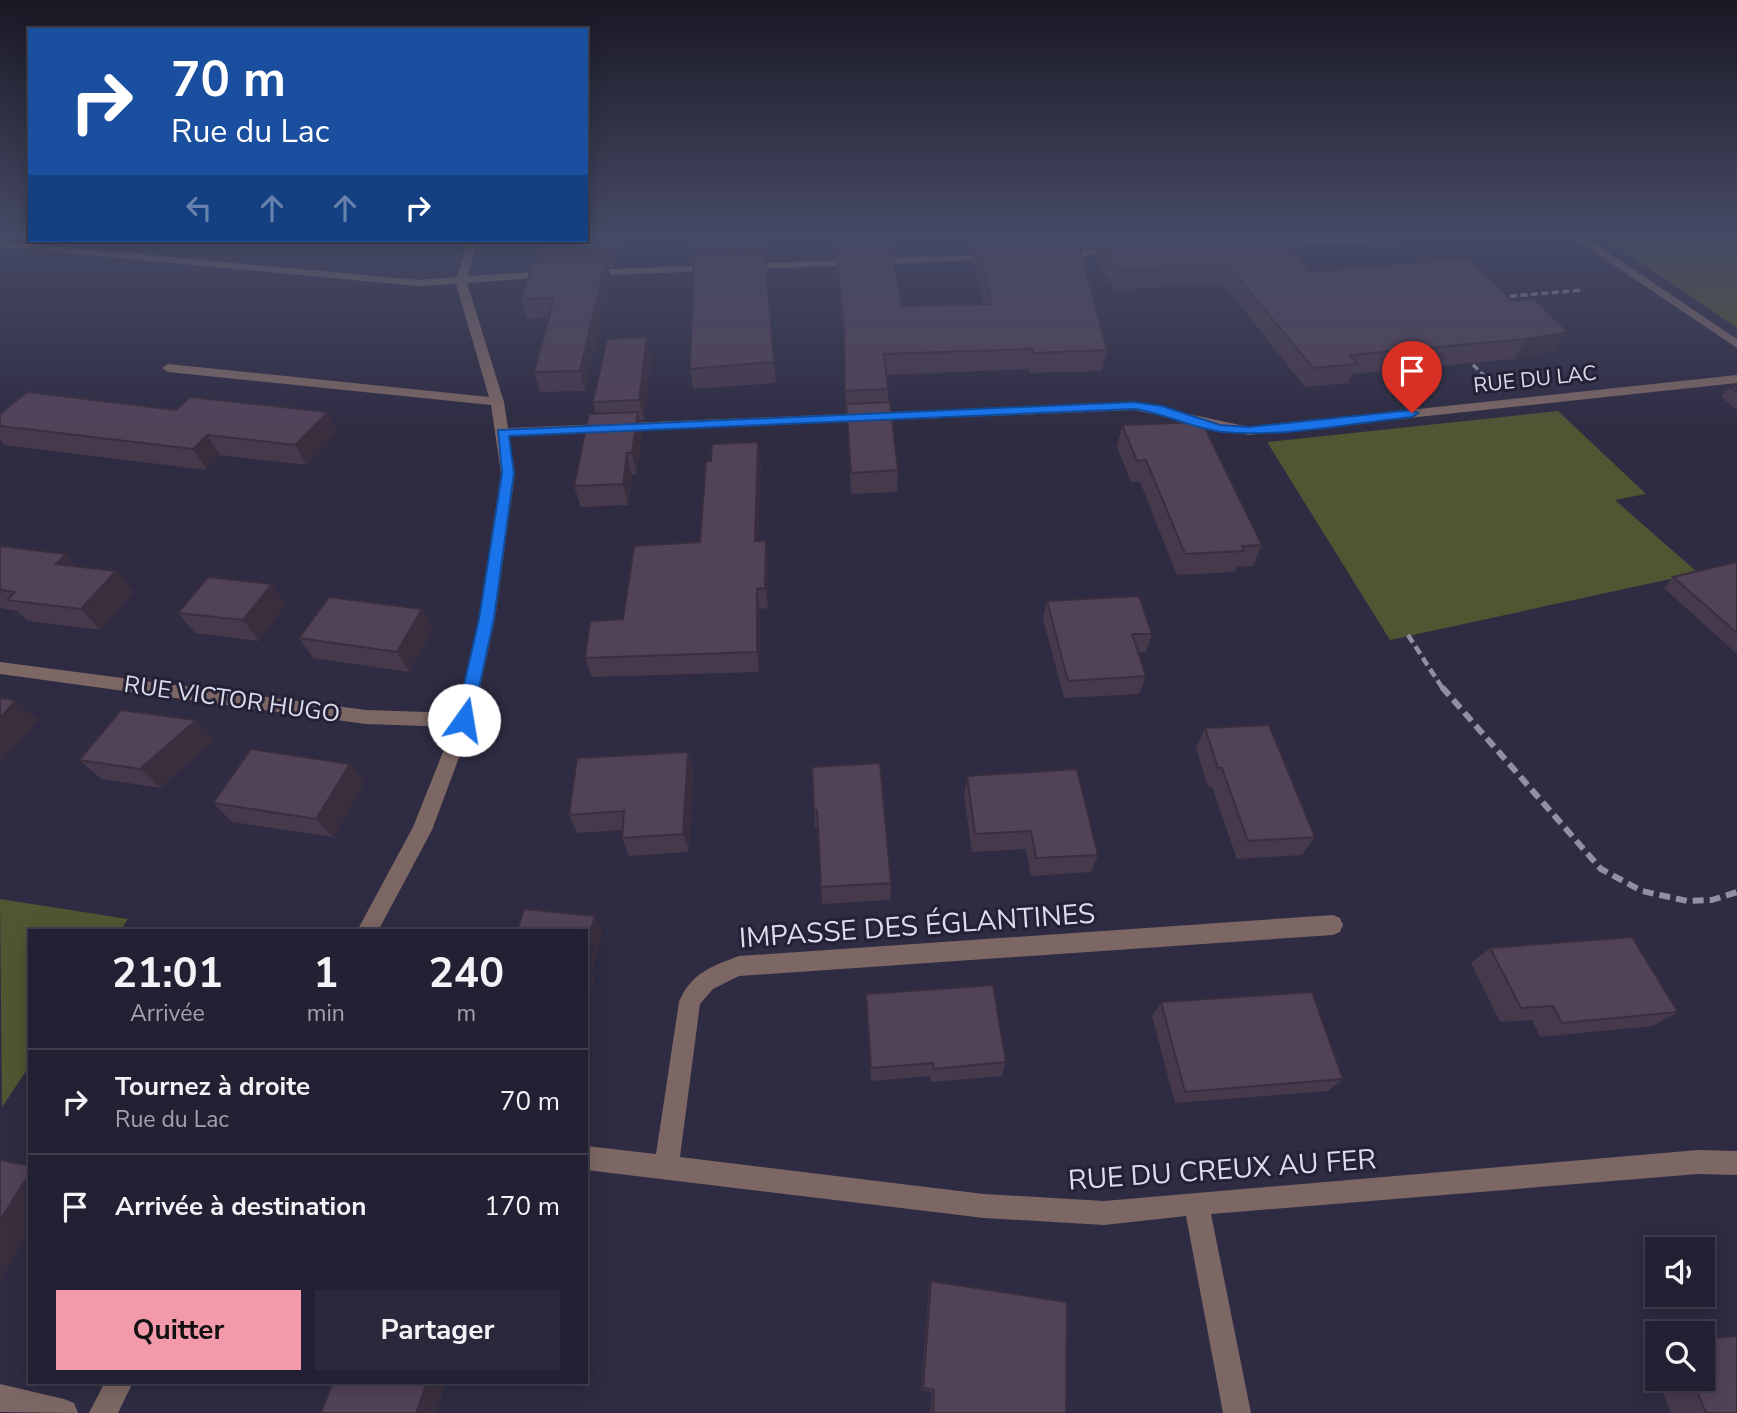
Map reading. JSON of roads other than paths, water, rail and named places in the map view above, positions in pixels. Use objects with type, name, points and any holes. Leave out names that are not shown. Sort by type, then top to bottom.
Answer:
[{"type":"street","points":[[368,929],[422,830],[464,720],[487,619],[508,473],[497,401],[468,303]]},
{"type":"street","points":[[1676,303],[1737,344]]},
{"type":"street","points":[[168,368],[497,401]]},
{"type":"street","name":"RUE DU LAC","points":[[502,432],[1122,406],[1158,409],[1219,428],[1249,431],[1737,379]]},
{"type":"street","name":"RUE VICTOR HUGO","points":[[0,668],[366,718],[464,720]]},
{"type":"street","name":"IMPASSE DES ÉGLANTINES","points":[[665,1169],[673,1135],[687,1012],[692,992],[710,977],[738,966],[1333,925]]},
{"type":"street","name":"RUE DU CREUX AU FER","points":[[588,1158],[984,1206],[1104,1213],[1698,1162],[1737,1163]]},
{"type":"street","points":[[1196,1203],[1237,1413]]},
{"type":"street","points":[[103,1413],[119,1384]]},
{"type":"street","points":[[0,1398],[64,1413]]},
{"type":"railway","points":[[1458,350],[1503,394]]},
{"type":"railway","points":[[1408,635],[1443,689]]},
{"type":"railway","points":[[1442,687],[1601,869],[1642,891],[1687,901],[1712,900],[1737,892]]}]
